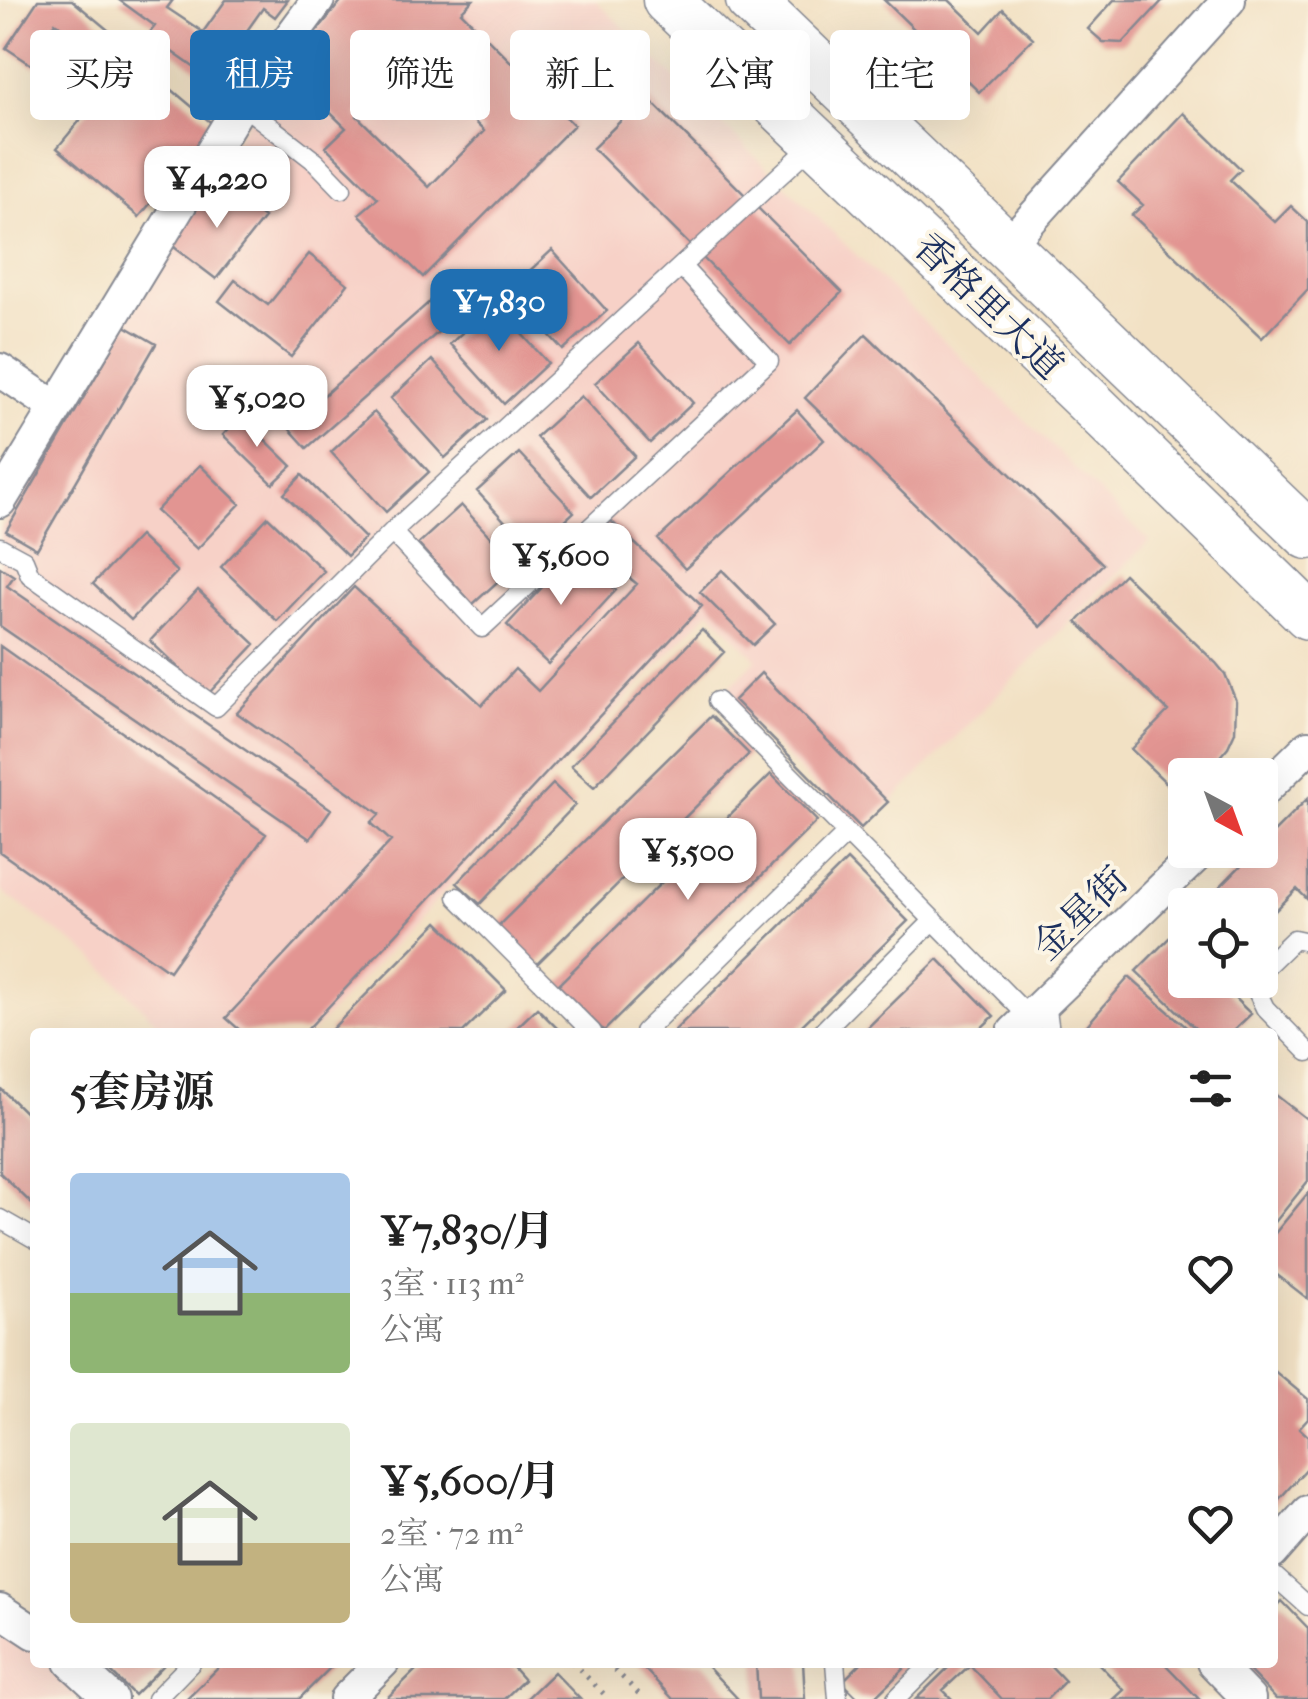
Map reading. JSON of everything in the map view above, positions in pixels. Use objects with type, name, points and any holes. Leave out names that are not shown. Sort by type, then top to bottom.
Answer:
[{"type":"main road","name":"香格里大道","points":[[667,0],[1308,615]]},
{"type":"main road","name":"香格里大道","points":[[750,0],[1308,535]]},
{"type":"street","points":[[296,30],[318,0]]},
{"type":"street","points":[[1008,245],[1229,0]]},
{"type":"street","points":[[0,501],[231,120]]},
{"type":"street","points":[[0,370],[55,408]]},
{"type":"street","points":[[1278,778],[1306,752]]},
{"type":"street","name":"金星街","points":[[1035,1021],[1184,868]]},
{"type":"street","points":[[1278,1546],[1308,1512]]},
{"type":"street","points":[[0,1610],[30,1630]]},
{"type":"street","points":[[77,1668],[111,1699]]},
{"type":"street","points":[[346,1699],[377,1668]]},
{"type":"street","points":[[1217,1668],[1237,1695]]},
{"type":"lane","points":[[262,120],[316,162],[342,189]]},
{"type":"lane","points":[[0,546],[24,560],[30,575],[216,706],[392,532],[816,142]]},
{"type":"lane","points":[[392,532],[482,628],[769,360],[682,266]]},
{"type":"lane","points":[[717,700],[1035,1021]]},
{"type":"lane","points":[[648,1028],[848,832]]},
{"type":"lane","points":[[457,897],[588,1028]]},
{"type":"lane","points":[[826,1028],[934,920]]},
{"type":"lane","points":[[1278,955],[1294,939],[1308,942]]},
{"type":"lane","points":[[1260,998],[1265,1008],[1308,1052]]},
{"type":"lane","points":[[0,1220],[30,1236]]},
{"type":"lane","points":[[1278,1579],[1308,1606]]},
{"type":"lane","points":[[156,1699],[186,1668]]},
{"type":"lane","points":[[835,1668],[838,1699]]},
{"type":"lane","points":[[896,1699],[927,1668]]},
{"type":"path","points":[[578,1668],[609,1699]]},
{"type":"path","points":[[614,1668],[644,1699]]},
{"type":"shaded area","points":[[334,0],[595,0],[626,30],[510,30],[510,120],[650,120],[650,54],[670,73],[670,120],[718,120],[1149,541],[861,833],[723,694],[757,659],[710,610],[316,1028],[162,1028],[94,958],[0,890],[0,530],[164,248],[249,120],[330,120],[330,30],[311,30]]},
{"type":"shaded area","points":[[0,1628],[30,1648],[30,1668],[50,1668],[81,1699],[0,1699]]},
{"type":"building","points":[[38,0],[72,0],[108,30],[65,30],[55,22],[50,30],[30,30],[30,64],[6,48]]},
{"type":"building","points":[[119,0],[173,0],[167,8],[200,30],[190,30],[190,65],[170,50],[170,30],[152,30],[155,26]]},
{"type":"building","points":[[226,0],[288,0],[275,17],[263,8],[247,30],[204,30]]},
{"type":"building","points":[[342,0],[473,0],[461,12],[479,30],[350,30],[350,120],[361,120],[429,187],[484,131],[473,120],[490,120],[490,41],[510,61],[510,120],[569,120],[574,125],[423,277],[359,214],[378,198],[326,147],[346,128],[330,112],[330,30],[318,30]]},
{"type":"building","points":[[884,0],[949,0],[982,32],[1003,9],[1033,38],[979,92],[970,83],[970,30],[915,30]]},
{"type":"building","points":[[1114,0],[1163,0],[1123,43],[1103,42],[1088,29]]},
{"type":"building","points":[[170,88],[190,105],[190,120],[208,120],[215,126],[139,217],[57,148],[80,120],[170,120]]},
{"type":"building","points":[[650,100],[842,292],[790,345],[593,148],[622,120],[650,120]]},
{"type":"building","points":[[1183,113],[1241,169],[1230,180],[1275,222],[1291,206],[1308,222],[1308,289],[1262,338],[1132,215],[1143,205],[1118,182]]},
{"type":"building","points":[[217,182],[264,218],[216,279],[170,244]]},
{"type":"building","points":[[552,250],[607,311],[563,350],[509,290]]},
{"type":"building","points":[[309,254],[348,284],[291,357],[219,301],[235,280],[268,305]]},
{"type":"building","points":[[452,282],[470,304],[307,448],[288,427]]},
{"type":"building","points":[[494,303],[548,363],[504,404],[450,344]]},
{"type":"building","points":[[125,326],[156,344],[37,549],[6,531]]},
{"type":"building","points":[[866,334],[1103,564],[1041,627],[805,398]]},
{"type":"building","points":[[639,343],[693,403],[650,443],[595,383]]},
{"type":"building","points":[[432,360],[487,420],[445,458],[391,398]]},
{"type":"building","points":[[581,396],[635,456],[591,497],[536,437]]},
{"type":"building","points":[[797,410],[824,440],[685,569],[658,539]]},
{"type":"building","points":[[374,412],[429,472],[386,512],[331,452]]},
{"type":"building","points":[[241,416],[292,466],[273,484],[223,435]]},
{"type":"building","points":[[519,453],[574,512],[532,551],[477,491]]},
{"type":"building","points":[[200,465],[240,504],[197,549],[156,511]]},
{"type":"building","points":[[302,475],[365,538],[347,556],[284,494]]},
{"type":"building","points":[[461,505],[516,565],[473,604],[418,544]]},
{"type":"building","points":[[268,517],[324,571],[277,621],[221,567]]},
{"type":"building","points":[[611,521],[702,606],[309,1028],[237,1028],[226,1018],[391,841],[371,823],[380,814],[237,713],[354,587],[482,705],[515,669],[538,691],[637,584],[589,545]]},
{"type":"building","points":[[139,536],[177,572],[131,620],[93,584]]},
{"type":"building","points":[[575,552],[616,590],[548,664],[507,625]]},
{"type":"building","points":[[0,567],[14,576],[7,586],[331,809],[310,839],[0,626]]},
{"type":"building","points":[[722,570],[775,624],[753,645],[700,592]]},
{"type":"building","points":[[1124,574],[1225,674],[1236,701],[1235,732],[1219,758],[1168,758],[1168,785],[1131,749],[1168,711],[1077,622]]},
{"type":"building","points":[[198,590],[255,644],[207,695],[150,641]]},
{"type":"building","points":[[702,630],[724,652],[594,787],[571,766]]},
{"type":"building","points":[[0,646],[266,834],[169,971],[0,852]]},
{"type":"building","points":[[761,673],[888,802],[861,828],[734,700]]},
{"type":"building","points":[[711,716],[749,754],[536,965],[498,926]]},
{"type":"building","points":[[771,774],[817,821],[607,1028],[601,1028],[558,985]]},
{"type":"building","points":[[553,784],[575,805],[480,904],[457,883]]},
{"type":"building","points":[[1308,798],[1308,900],[1297,889],[1278,908],[1278,888],[1219,888],[1238,868],[1278,868],[1278,828]]},
{"type":"building","points":[[847,860],[908,921],[799,1028],[677,1028]]},
{"type":"building","points":[[438,922],[506,990],[467,1028],[333,1028]]},
{"type":"building","points":[[1168,939],[1168,998],[1235,998],[1251,1014],[1236,1028],[1195,1028],[1136,971]]},
{"type":"building","points":[[938,959],[994,1016],[981,1028],[867,1028]]},
{"type":"building","points":[[1129,977],[1187,1028],[1084,1028]]},
{"type":"building","points":[[537,1008],[557,1028],[516,1028]]},
{"type":"building","points":[[0,1088],[30,1117],[30,1202],[0,1173]]},
{"type":"building","points":[[1278,1097],[1308,1120],[1308,1181],[1278,1218]]},
{"type":"building","points":[[1308,1193],[1308,1299],[1278,1276],[1278,1230]]},
{"type":"building","points":[[1278,1374],[1308,1399],[1308,1418],[1299,1428],[1308,1436],[1308,1467],[1278,1500]]},
{"type":"building","points":[[1282,1601],[1308,1628],[1308,1699],[1276,1699],[1247,1668],[1278,1668],[1278,1605]]},
{"type":"building","points":[[107,1668],[161,1668],[134,1695]]},
{"type":"building","points":[[218,1668],[330,1668],[299,1699],[187,1699]]},
{"type":"building","points":[[418,1668],[513,1668],[524,1680],[504,1699],[386,1699]]},
{"type":"building","points":[[644,1668],[709,1668],[738,1699],[673,1699]]},
{"type":"building","points":[[756,1668],[803,1668],[805,1699],[758,1699]]},
{"type":"building","points":[[856,1668],[904,1669],[873,1699],[859,1699],[842,1682]]},
{"type":"building","points":[[948,1668],[967,1668],[943,1690],[952,1699],[916,1699]]},
{"type":"building","points":[[973,1668],[1053,1668],[1065,1681],[1047,1699],[1002,1699]]},
{"type":"building","points":[[1103,1668],[1169,1668],[1199,1699],[1114,1699],[1124,1690]]},
{"type":"building","points":[[554,1672],[580,1699],[526,1699]]}]
